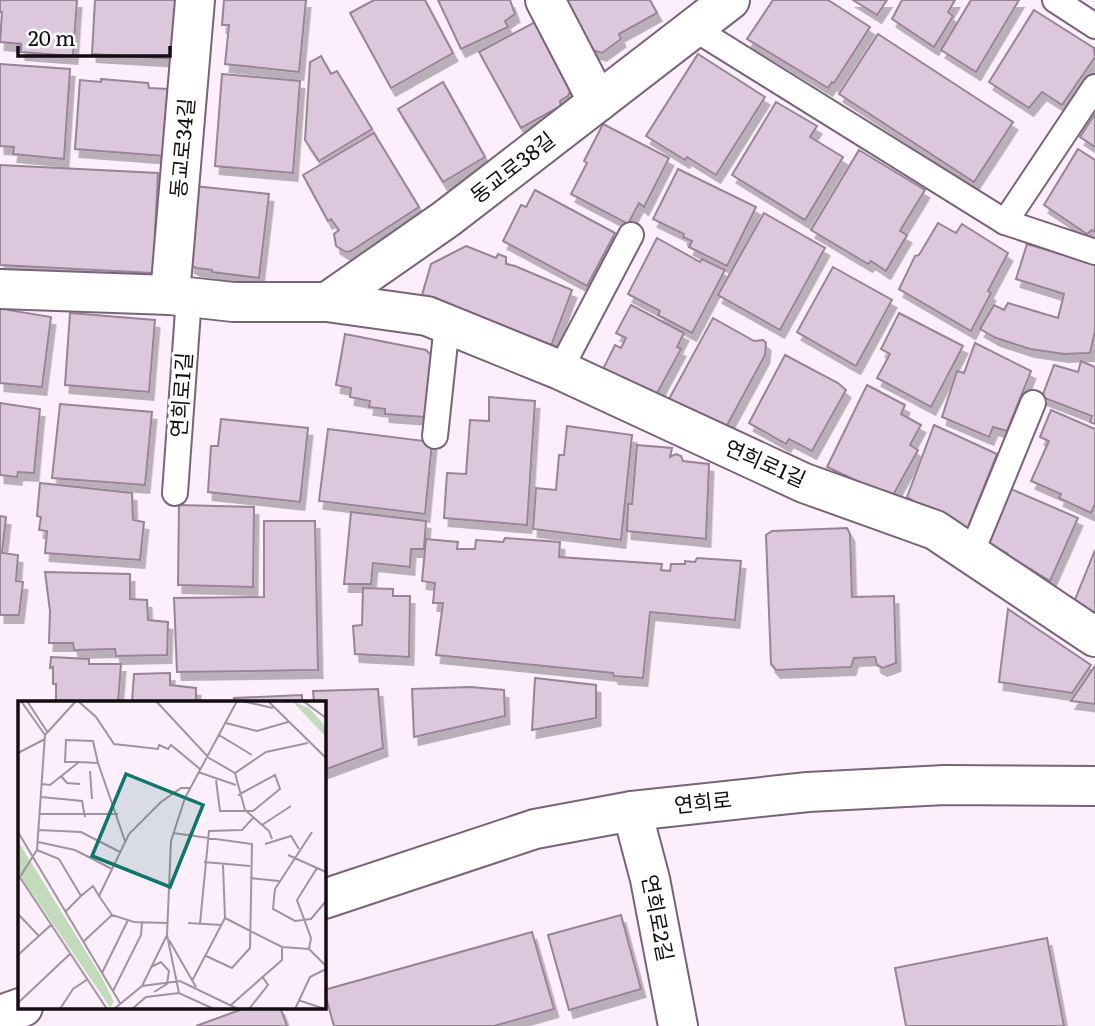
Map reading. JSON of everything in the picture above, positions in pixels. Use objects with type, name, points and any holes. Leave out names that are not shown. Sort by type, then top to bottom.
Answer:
[{"type":"street","name":"동교로34길","points":[[179,296],[195,0]]},
{"type":"street","points":[[545,0],[598,102]]},
{"type":"street","name":"동교로38길","points":[[327,302],[446,219],[730,0]]},
{"type":"street","name":"연희로1길","points":[[0,289],[179,296],[233,302],[327,302],[427,316],[560,370],[804,483],[935,530],[1095,637]]},
{"type":"street","name":"연희로","points":[[326,898],[535,828],[632,811],[835,790],[945,785],[1095,786]]},
{"type":"street","name":"연희로2길","points":[[632,811],[650,879],[678,1026]]},
{"type":"street","points":[[0,1015],[18,1009]]},
{"type":"lane","points":[[1055,0],[1095,26]]},
{"type":"lane","points":[[695,29],[1005,222],[1095,252]]},
{"type":"lane","points":[[1005,222],[1095,88]]},
{"type":"lane","points":[[560,370],[631,234]]},
{"type":"lane","name":"연희로1길","points":[[175,493],[179,296]]},
{"type":"lane","points":[[435,436],[447,324]]},
{"type":"lane","points":[[971,554],[1033,403]]},
{"type":"building","points":[[0,0],[77,0],[73,56],[21,52],[21,44],[0,42]]},
{"type":"building","points":[[95,0],[176,0],[173,59],[92,54]]},
{"type":"building","points":[[224,0],[306,0],[299,72],[225,64],[229,25],[222,25]]},
{"type":"building","points":[[374,0],[425,0],[453,53],[391,88],[350,13]]},
{"type":"building","points":[[438,0],[510,0],[515,14],[505,21],[508,27],[461,49]]},
{"type":"building","points":[[567,0],[650,0],[657,13],[619,34],[621,39],[602,53],[592,50]]},
{"type":"building","points":[[773,0],[828,0],[870,27],[834,83],[828,88],[747,39]]},
{"type":"building","points":[[853,0],[887,0],[877,15]]},
{"type":"building","points":[[902,0],[955,0],[948,12],[953,16],[934,47],[892,19]]},
{"type":"building","points":[[971,0],[1019,0],[976,72],[941,50]]},
{"type":"building","points":[[1034,10],[1094,48],[1095,57],[1062,105],[1042,92],[1029,108],[989,82]]},
{"type":"building","points":[[537,21],[572,87],[568,96],[560,101],[561,106],[521,128],[479,52]]},
{"type":"building","points":[[878,34],[1013,122],[974,182],[839,94]]},
{"type":"building","points":[[698,54],[765,97],[716,175],[646,136]]},
{"type":"building","points":[[321,56],[331,74],[337,71],[372,129],[319,161],[305,140],[310,62]]},
{"type":"building","points":[[0,64],[70,69],[64,159],[13,154],[14,147],[0,146]]},
{"type":"building","points":[[222,74],[300,81],[293,173],[215,166]]},
{"type":"building","points":[[101,79],[148,83],[149,88],[169,89],[164,156],[75,149],[80,80],[101,82]]},
{"type":"building","points":[[443,82],[485,157],[443,182],[398,109]]},
{"type":"building","points":[[776,102],[817,126],[810,137],[843,157],[805,220],[732,175]]},
{"type":"building","points":[[1095,114],[1095,147],[1080,137]]},
{"type":"building","points":[[603,124],[669,158],[644,207],[639,203],[628,224],[571,194]]},
{"type":"building","points":[[374,133],[419,207],[346,252],[336,246],[334,234],[339,230],[331,219],[328,221],[303,175]]},
{"type":"building","points":[[1078,149],[1095,160],[1095,232],[1092,230],[1087,234],[1044,205]]},
{"type":"building","points":[[859,150],[925,190],[900,231],[907,235],[886,271],[871,261],[868,264],[811,230]]},
{"type":"building","points":[[0,165],[158,173],[153,273],[0,265]]},
{"type":"building","points":[[678,169],[756,207],[727,266],[689,247],[692,241],[683,237],[684,234],[653,219]]},
{"type":"building","points":[[194,186],[269,194],[259,278],[212,272],[190,265]]},
{"type":"building","points":[[535,190],[615,233],[587,286],[503,241],[521,205],[526,207]]},
{"type":"building","points":[[764,213],[825,248],[780,330],[718,295]]},
{"type":"building","points":[[938,223],[956,233],[962,224],[1008,253],[971,331],[899,289],[915,256],[919,255]]},
{"type":"building","points":[[657,238],[700,262],[702,259],[725,270],[692,333],[658,315],[660,311],[628,294]]},
{"type":"building","points":[[1027,244],[1095,264],[1095,331],[1090,353],[1064,354],[1030,349],[996,338],[980,329],[994,305],[1004,310],[1008,303],[1058,318],[1064,294],[1016,279]]},
{"type":"building","points":[[466,246],[496,258],[498,254],[506,257],[506,264],[572,290],[551,346],[422,295],[431,264]]},
{"type":"building","points":[[833,267],[892,300],[856,366],[797,332]]},
{"type":"building","points":[[631,305],[684,333],[677,347],[681,349],[655,397],[603,369],[615,345],[621,348],[626,338],[616,333]]},
{"type":"building","points":[[0,306],[8,307],[8,310],[51,317],[42,387],[0,383]]},
{"type":"building","points":[[70,313],[155,320],[149,392],[65,385]]},
{"type":"building","points":[[899,313],[963,346],[931,407],[877,378],[890,354],[881,349]]},
{"type":"building","points":[[713,318],[754,341],[763,340],[766,343],[765,355],[725,429],[669,399]]},
{"type":"building","points":[[345,334],[426,350],[433,357],[435,365],[424,417],[385,414],[385,409],[369,407],[370,401],[350,397],[351,388],[336,385]]},
{"type":"building","points":[[975,343],[1031,371],[1007,431],[993,427],[989,437],[942,417],[957,371],[964,373]]},
{"type":"building","points":[[785,355],[846,390],[812,451],[789,439],[786,444],[749,423]]},
{"type":"building","points":[[1081,361],[1095,367],[1095,424],[1090,422],[1092,416],[1042,397],[1054,365],[1078,372]]},
{"type":"building","points":[[867,385],[905,405],[901,414],[921,425],[910,445],[918,450],[892,497],[827,467]]},
{"type":"building","points":[[489,397],[535,401],[527,525],[444,518],[447,473],[466,474],[470,420],[489,421]]},
{"type":"building","points":[[0,403],[40,409],[34,473],[18,472],[17,477],[0,475]]},
{"type":"building","points":[[60,404],[152,412],[145,485],[52,478]]},
{"type":"building","points":[[1051,410],[1095,429],[1095,504],[1091,513],[1059,498],[1061,494],[1031,481],[1049,441],[1040,437]]},
{"type":"building","points":[[221,419],[308,428],[300,502],[208,492],[211,446],[218,446]]},
{"type":"building","points":[[934,425],[997,454],[966,532],[907,497]]},
{"type":"building","points":[[567,426],[632,435],[621,540],[533,529],[536,488],[556,490],[559,455],[564,455]]},
{"type":"building","points":[[328,429],[432,442],[425,514],[319,501]]},
{"type":"building","points":[[637,445],[672,448],[670,457],[676,454],[681,456],[683,461],[709,464],[706,539],[627,531],[628,504],[632,504]]},
{"type":"building","points":[[40,483],[132,493],[133,520],[144,522],[140,560],[45,553],[47,531],[39,530],[41,517],[37,516]]},
{"type":"building","points":[[1011,489],[1078,518],[1050,581],[987,543]]},
{"type":"building","points":[[179,505],[254,507],[253,587],[178,585]]},
{"type":"building","points":[[351,512],[426,521],[424,549],[411,549],[410,567],[373,563],[371,584],[344,584]]},
{"type":"building","points":[[0,516],[6,517],[2,553],[18,555],[16,581],[23,582],[19,615],[0,615]]},
{"type":"building","points":[[264,521],[315,521],[318,670],[177,672],[174,598],[264,597]]},
{"type":"building","points":[[847,528],[850,534],[852,597],[894,596],[896,663],[883,668],[877,665],[875,657],[854,658],[851,667],[776,670],[771,664],[766,535],[772,531]]},
{"type":"building","points":[[505,538],[560,542],[559,557],[662,564],[661,570],[670,571],[671,564],[695,562],[697,558],[741,561],[735,620],[650,612],[643,678],[436,655],[443,603],[433,603],[435,583],[422,581],[426,539],[458,542],[457,549],[475,549],[476,540],[503,542]]},
{"type":"building","points":[[1095,550],[1095,617],[1072,607]]},
{"type":"building","points":[[45,572],[130,574],[130,599],[147,600],[148,620],[168,622],[167,655],[116,656],[115,649],[74,650],[73,643],[49,643],[50,611]]},
{"type":"building","points":[[363,588],[393,589],[393,596],[410,596],[409,657],[355,654],[353,626],[362,625]]},
{"type":"building","points":[[1008,609],[1091,665],[1072,693],[999,682]]},
{"type":"building","points":[[51,657],[89,659],[89,664],[121,664],[118,701],[56,701],[53,667],[50,668]]},
{"type":"building","points":[[1095,666],[1095,704],[1071,701]]},
{"type":"building","points":[[170,673],[170,685],[196,688],[196,701],[132,701],[134,674]]},
{"type":"building","points":[[535,678],[596,685],[596,718],[532,730]]},
{"type":"building","points":[[470,687],[504,690],[505,716],[414,737],[412,689]]},
{"type":"building","points":[[378,689],[383,748],[326,769],[326,701],[314,701],[313,691]]},
{"type":"building","points":[[302,695],[302,701],[234,701],[234,698]]},
{"type":"building","points":[[621,915],[641,989],[569,1010],[548,935]]},
{"type":"building","points":[[532,932],[554,1009],[494,1026],[334,1026],[326,989]]},
{"type":"building","points":[[1047,938],[1064,1026],[906,1026],[895,968]]},
{"type":"building","points":[[243,1009],[281,1009],[287,1026],[196,1026]]}]
